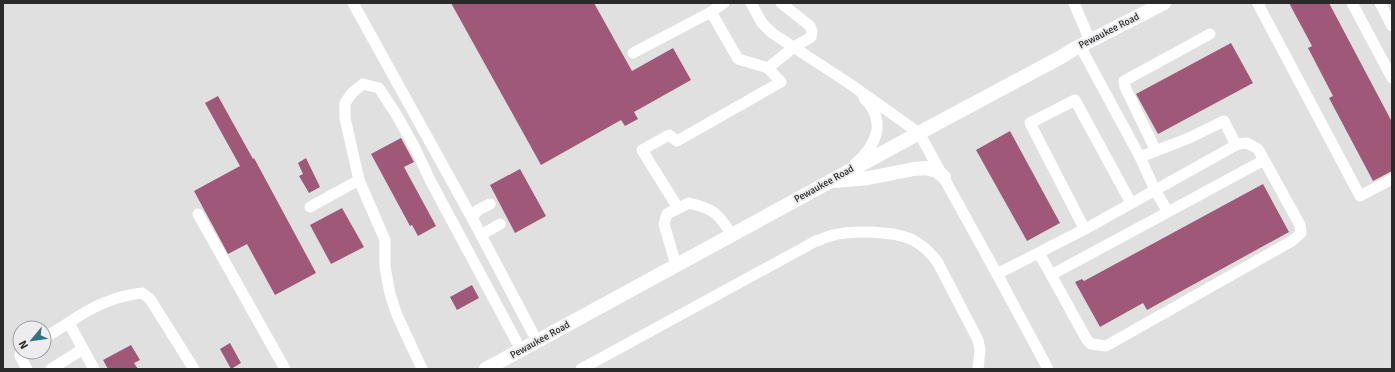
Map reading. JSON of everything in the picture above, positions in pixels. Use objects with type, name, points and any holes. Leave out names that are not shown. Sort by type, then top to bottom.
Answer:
[{"type":"main road","name":"Pewaukee Road","points":[[486,369],[918,133],[1085,43],[1164,3]]},
{"type":"main road","points":[[836,178],[868,178],[926,168],[937,171],[944,177]]},
{"type":"street","points":[[353,3],[472,218],[537,341]]},
{"type":"street","points":[[633,52],[711,12],[724,3]]},
{"type":"street","points":[[752,3],[762,23],[772,33],[850,84],[918,133],[944,177],[1048,369]]},
{"type":"street","points":[[768,68],[794,47],[812,37],[810,26],[781,3]]},
{"type":"street","points":[[1074,3],[1085,43],[1155,190],[1168,212]]},
{"type":"street","points":[[1260,3],[1258,4],[1360,196],[1392,179]]},
{"type":"street","points":[[1352,3],[1392,78]]},
{"type":"street","points":[[1380,3],[1392,26]]},
{"type":"street","points":[[678,208],[642,150],[669,135],[677,141],[781,82],[768,68],[738,58],[711,12]]},
{"type":"street","points":[[1156,151],[1125,87],[1124,81],[1210,34]]},
{"type":"street","points":[[422,369],[396,315],[385,267],[385,240],[359,180],[345,118],[345,103],[352,93],[363,84],[379,88],[396,114],[416,148],[430,180],[521,350]]},
{"type":"street","points":[[836,178],[866,154],[874,141],[877,129],[875,115],[870,104],[850,84]]},
{"type":"street","points":[[1084,228],[1030,123],[1075,100],[1131,203]]},
{"type":"street","points":[[1140,157],[1188,138],[1224,121],[1236,145]]},
{"type":"street","points":[[997,274],[1084,228],[1088,228],[1236,145],[1247,143],[1258,149],[1300,225],[1301,233],[1292,241],[1106,346],[1091,344],[1087,340],[1039,253]]},
{"type":"street","points":[[1051,275],[1264,160]]},
{"type":"street","points":[[310,207],[359,180]]},
{"type":"street","points":[[676,265],[664,224],[668,214],[689,202],[706,207],[721,219],[732,235]]},
{"type":"street","points":[[472,218],[478,210],[490,204]]},
{"type":"street","points":[[198,214],[285,369]]},
{"type":"street","points":[[481,235],[500,224]]},
{"type":"street","points":[[581,369],[816,241],[834,235],[883,233],[900,235],[912,240],[930,252],[938,263],[978,340],[980,350],[978,369]]},
{"type":"street","points":[[52,333],[85,311],[134,294],[142,293],[150,299],[194,369]]},
{"type":"street","points":[[67,324],[71,327],[94,369]]},
{"type":"street","points":[[51,369],[83,349]]},
{"type":"street","points":[[22,360],[27,369]]},
{"type":"building","points":[[451,3],[594,3],[632,71],[673,48],[691,80],[634,112],[638,119],[625,126],[621,120],[541,165]]},
{"type":"building","points":[[1289,3],[1329,3],[1392,122],[1392,171],[1373,181],[1329,98],[1333,96],[1308,48],[1312,46]]},
{"type":"building","points":[[1231,43],[1253,83],[1158,134],[1136,94]]},
{"type":"building","points":[[218,96],[253,159],[254,158],[316,273],[275,295],[247,244],[228,254],[194,191],[240,166],[205,103]]},
{"type":"building","points":[[1010,131],[1060,223],[1027,241],[976,150]]},
{"type":"building","points":[[401,138],[414,162],[404,167],[436,226],[418,236],[412,225],[410,226],[371,154]]},
{"type":"building","points":[[306,158],[320,187],[309,193],[299,176],[303,174],[298,163]]},
{"type":"building","points":[[520,169],[546,216],[515,233],[490,185]]},
{"type":"building","points":[[1263,184],[1289,232],[1147,310],[1143,303],[1100,327],[1075,282],[1082,279],[1084,281]]},
{"type":"building","points":[[342,208],[364,247],[331,264],[310,225]]},
{"type":"building","points":[[472,285],[479,298],[457,310],[450,297]]},
{"type":"building","points":[[230,343],[241,363],[231,369],[220,349]]},
{"type":"building","points":[[131,345],[140,360],[134,363],[138,369],[108,369],[103,360]]}]
